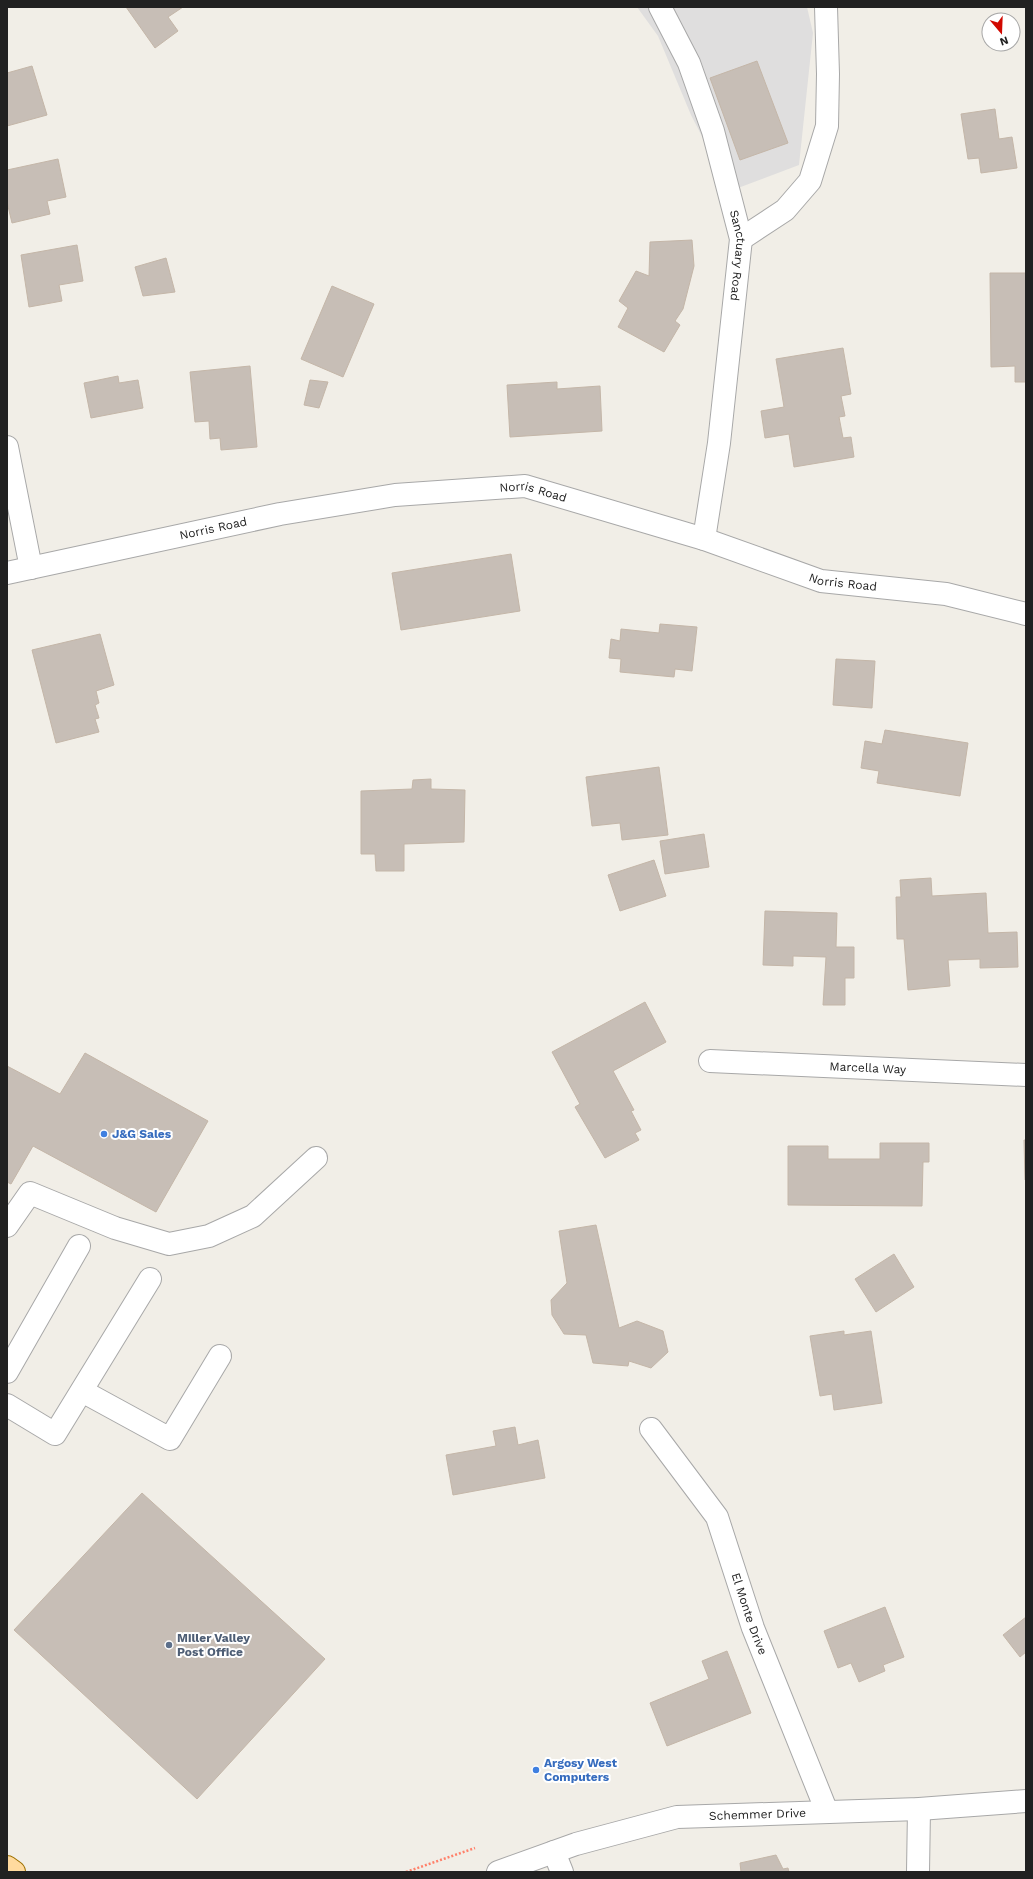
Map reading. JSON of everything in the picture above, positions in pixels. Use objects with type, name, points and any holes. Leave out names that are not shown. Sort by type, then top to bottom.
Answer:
[{"type":"main road","points":[[7,1867],[14,1872]]},
{"type":"street","name":"Sanctuary Road","points":[[660,7],[689,63],[713,131],[741,238],[720,436],[704,539]]},
{"type":"street","points":[[741,238],[785,210],[810,181],[827,126],[828,74],[826,7]]},
{"type":"street","points":[[7,447],[31,568]]},
{"type":"street","name":"Norris Road","points":[[7,572],[280,514],[395,495],[525,486],[704,539],[821,582],[946,594],[1026,614]]},
{"type":"street","name":"Marcella Way","points":[[710,1061],[1026,1075]]},
{"type":"street","points":[[7,1226],[30,1193],[115,1228],[169,1244],[209,1236],[252,1216],[316,1158]]},
{"type":"street","points":[[7,1372],[79,1246]]},
{"type":"street","points":[[7,1404],[56,1434],[150,1279]]},
{"type":"street","points":[[82,1391],[170,1439],[220,1356]]},
{"type":"street","name":"El Monte Drive","points":[[651,1429],[717,1517],[753,1628],[827,1812]]},
{"type":"street","name":"Schemmer Drive","points":[[498,1872],[576,1844],[677,1817],[919,1809],[1026,1801]]},
{"type":"street","points":[[918,1872],[919,1809]]},
{"type":"street","points":[[554,1852],[562,1872]]},
{"type":"path","points":[[406,1872],[475,1848]]},
{"type":"shaded area","points":[[637,7],[807,7],[813,33],[799,165],[730,191],[691,115],[658,36]]},
{"type":"building","points":[[126,7],[183,7],[168,17],[178,31],[155,48]]},
{"type":"building","points":[[757,61],[788,143],[740,160],[710,78]]},
{"type":"building","points":[[32,66],[47,115],[7,126],[7,73]]},
{"type":"building","points":[[995,109],[999,139],[1012,137],[1017,168],[981,173],[979,158],[968,159],[961,114]]},
{"type":"building","points":[[58,159],[66,197],[47,201],[50,214],[12,223],[7,202],[7,170]]},
{"type":"building","points":[[692,240],[694,266],[683,309],[675,321],[680,325],[664,352],[618,327],[628,308],[619,301],[636,271],[649,276],[650,242]]},
{"type":"building","points":[[77,245],[83,281],[59,285],[62,301],[29,307],[21,255]]},
{"type":"building","points":[[166,258],[175,292],[143,296],[135,267]]},
{"type":"building","points":[[990,273],[1026,273],[1026,382],[1015,382],[1015,366],[991,367]]},
{"type":"building","points":[[332,286],[374,304],[343,377],[301,359]]},
{"type":"building","points":[[843,348],[851,394],[841,396],[845,416],[839,417],[843,438],[851,437],[854,457],[794,467],[789,434],[765,438],[761,411],[784,407],[776,359]]},
{"type":"building","points":[[250,366],[257,447],[221,450],[220,438],[210,439],[209,421],[195,422],[190,372]]},
{"type":"building","points":[[118,376],[119,383],[138,380],[143,408],[91,418],[84,383]]},
{"type":"building","points":[[310,380],[328,382],[319,408],[304,405]]},
{"type":"building","points":[[557,382],[557,389],[600,386],[602,431],[510,437],[507,385]]},
{"type":"building","points":[[511,554],[520,611],[401,630],[392,573]]},
{"type":"building","points":[[660,624],[697,627],[692,671],[675,669],[674,677],[620,672],[621,659],[609,658],[611,639],[620,641],[621,629],[659,633]]},
{"type":"building","points":[[100,634],[114,685],[96,691],[99,703],[95,705],[99,718],[95,719],[99,732],[56,743],[32,650]]},
{"type":"building","points":[[836,659],[875,661],[872,708],[833,705]]},
{"type":"building","points":[[885,730],[968,743],[960,796],[877,783],[879,771],[861,768],[865,741],[882,744]]},
{"type":"building","points":[[659,767],[668,835],[622,840],[620,823],[592,826],[586,777]]},
{"type":"building","points":[[431,779],[431,789],[465,790],[464,842],[404,844],[404,871],[376,871],[375,854],[361,854],[361,791],[412,789],[413,780]]},
{"type":"building","points":[[704,834],[709,867],[665,874],[660,841]]},
{"type":"building","points":[[654,860],[666,896],[620,911],[608,875]]},
{"type":"building","points":[[931,878],[932,896],[986,893],[988,933],[1017,932],[1018,967],[980,968],[980,959],[948,960],[950,986],[908,990],[904,939],[897,939],[896,897],[901,897],[900,880]]},
{"type":"building","points":[[765,911],[837,913],[836,947],[854,947],[854,978],[845,978],[845,1005],[823,1005],[826,957],[793,956],[793,966],[763,965]]},
{"type":"building","points":[[645,1002],[666,1042],[613,1071],[634,1110],[631,1111],[641,1130],[635,1133],[639,1140],[605,1158],[575,1107],[580,1104],[552,1052]]},
{"type":"building","name":"J&G Sales","points":[[85,1053],[208,1121],[156,1212],[33,1146],[11,1184],[7,1182],[7,1066],[60,1094]]},
{"type":"building","points":[[1024,1140],[1026,1140],[1026,1180],[1025,1180]]},
{"type":"building","points":[[880,1143],[929,1143],[929,1162],[923,1162],[922,1206],[788,1205],[788,1146],[828,1146],[828,1159],[880,1159]]},
{"type":"building","points":[[596,1225],[619,1328],[637,1321],[663,1331],[668,1352],[651,1368],[629,1361],[628,1366],[593,1363],[586,1335],[564,1334],[552,1315],[551,1300],[567,1283],[559,1231]]},
{"type":"building","points":[[894,1254],[914,1287],[876,1312],[855,1279]]},
{"type":"building","points":[[844,1331],[844,1335],[871,1331],[882,1403],[834,1410],[832,1394],[820,1396],[810,1336]]},
{"type":"building","points":[[515,1427],[518,1445],[538,1440],[545,1478],[453,1495],[446,1455],[496,1446],[493,1431]]},
{"type":"building","name":"Miller Valley Post Office","points":[[142,1493],[325,1659],[197,1799],[14,1630]]},
{"type":"building","points":[[885,1607],[904,1657],[883,1665],[885,1671],[859,1682],[851,1663],[838,1668],[824,1631]]},
{"type":"building","points":[[1026,1617],[1026,1652],[1020,1657],[1003,1635]]},
{"type":"building","points":[[727,1651],[751,1713],[667,1746],[650,1703],[709,1679],[702,1661]]},
{"type":"building","points":[[776,1855],[783,1869],[788,1868],[789,1872],[741,1872],[740,1863]]},
{"type":"place","name":"J&G Sales","points":[[104,1134]]},
{"type":"place","name":"Miller Valley Post Office","points":[[169,1645]]},
{"type":"place","name":"Argosy West Computers","points":[[536,1770]]}]
